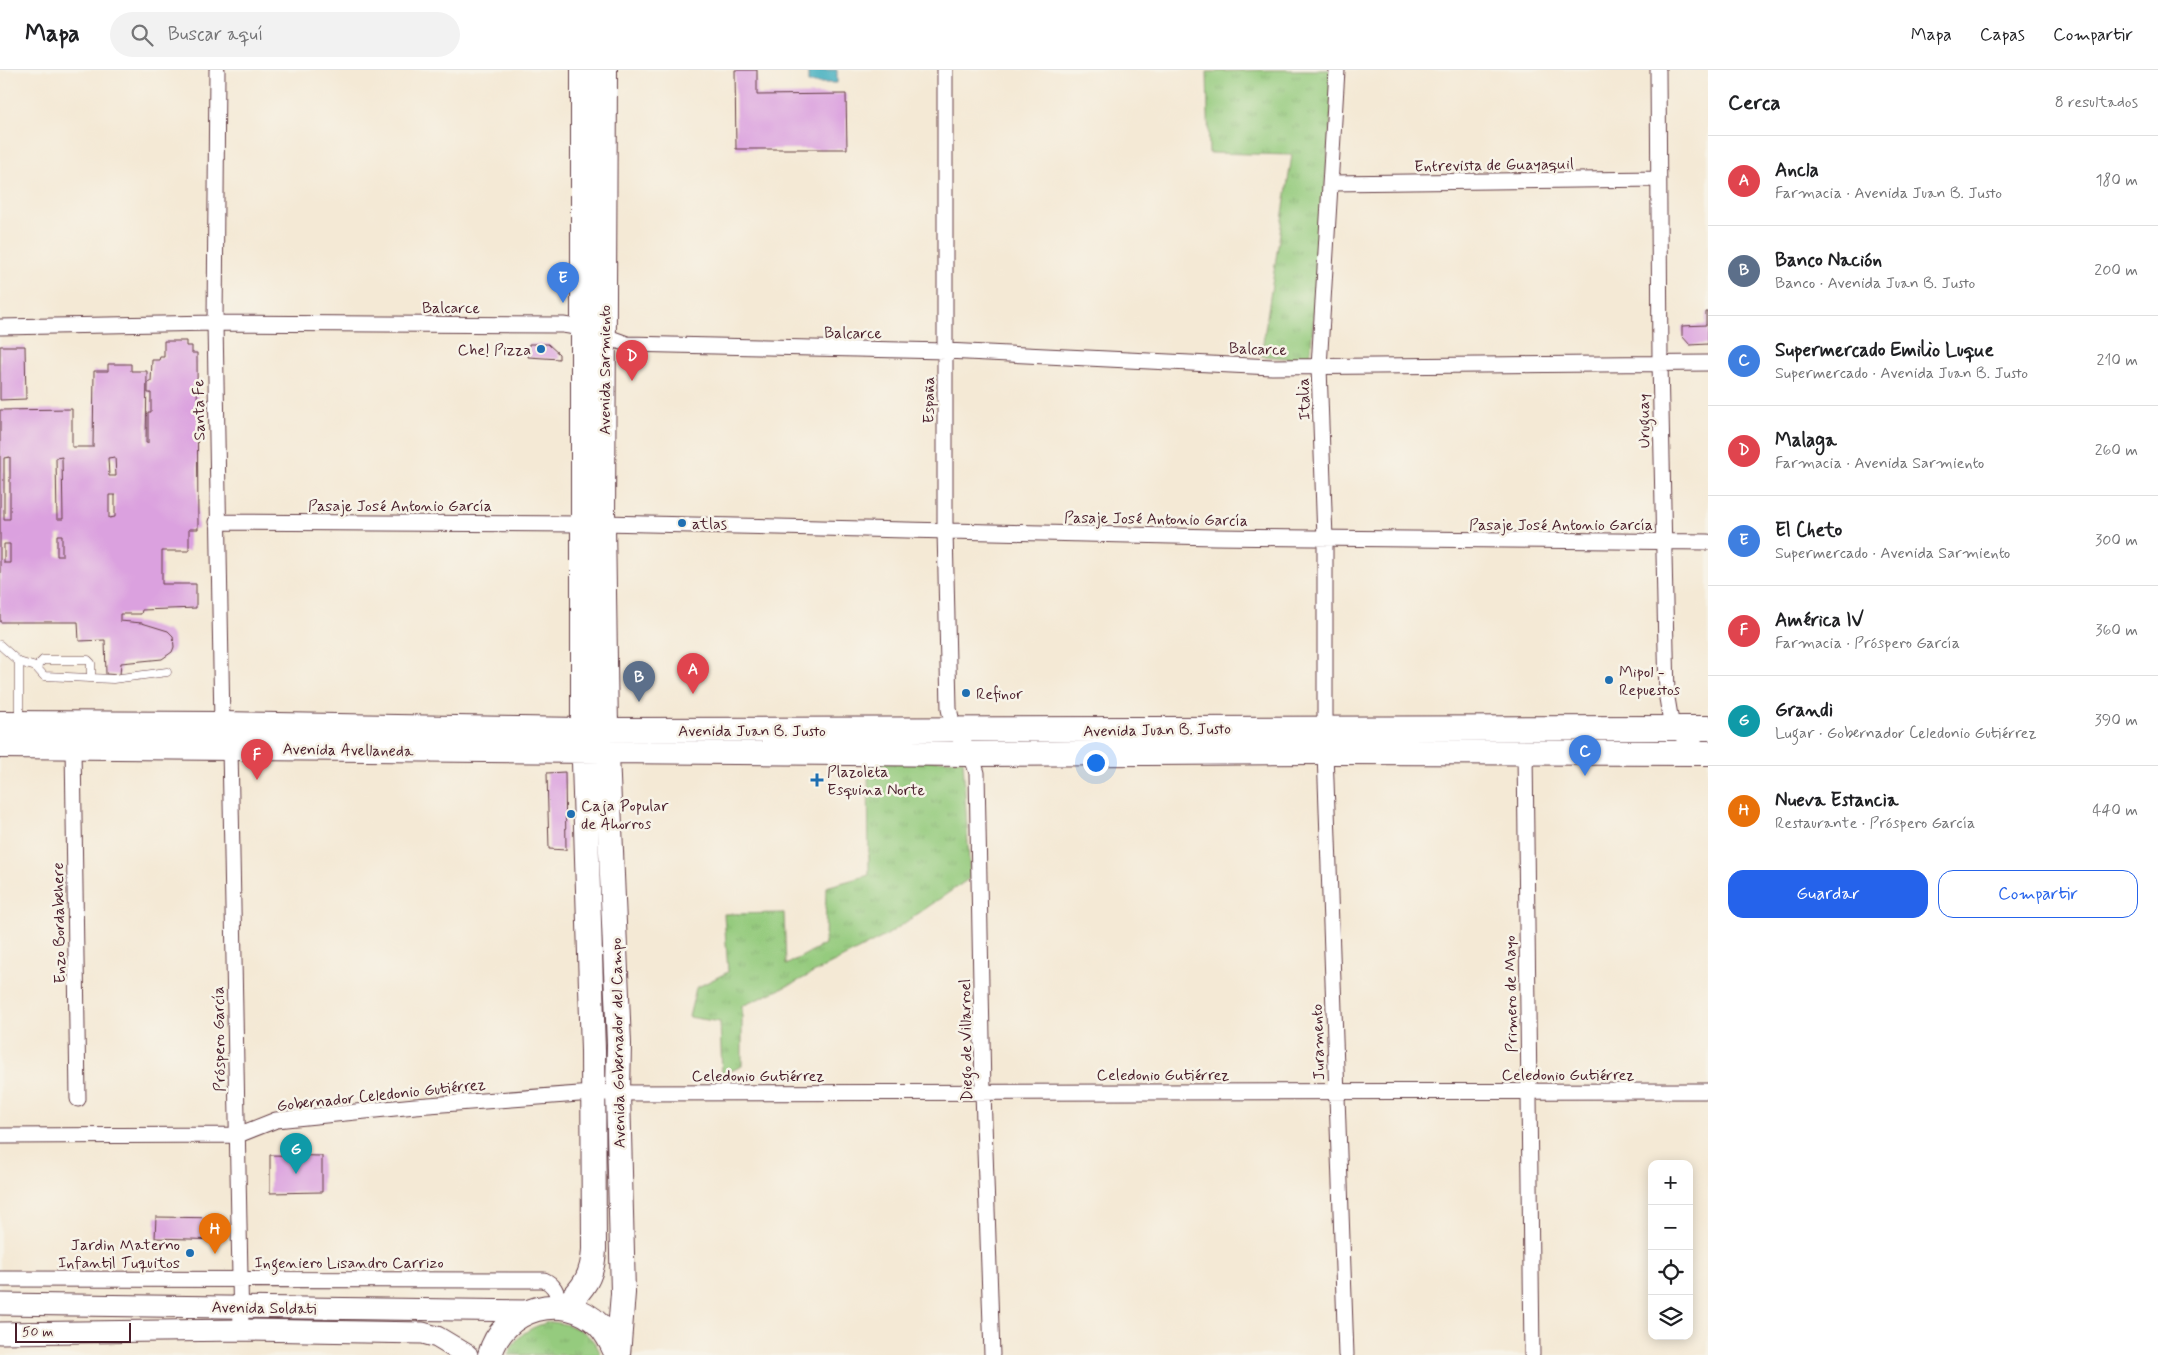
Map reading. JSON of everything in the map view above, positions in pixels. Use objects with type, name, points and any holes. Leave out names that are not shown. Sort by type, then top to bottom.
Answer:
[{"type":"main road","name":"Avenida Sarmiento","points":[[584,70],[594,332]]},
{"type":"main road","name":"Avenida Sarmiento","points":[[595,741],[594,332],[605,70]]},
{"type":"main road","name":"Avenida Avellaneda","points":[[9,723],[222,724],[595,741]]},
{"type":"main road","name":"Avenida Juan B. Justo","points":[[595,741],[954,730],[1325,727],[1708,728]]},
{"type":"main road","name":"Avenida Avellaneda","points":[[0,746],[230,748],[595,741]]},
{"type":"main road","name":"Avenida Juan B. Justo","points":[[595,741],[970,754],[1525,752],[1707,756]]},
{"type":"main road","name":"Avenida Gobernador del Campo","points":[[595,741],[619,1044],[618,1092],[623,1293],[617,1355]]},
{"type":"main road","name":"Avenida Gobernador del Campo","points":[[563,1307],[584,1286],[591,1272],[593,1261],[595,741]]},
{"type":"main road","name":"Avenida Soldati","points":[[0,1304],[529,1311]]},
{"type":"main road","points":[[490,1355],[499,1335],[512,1321],[529,1311],[545,1307],[563,1307],[583,1313],[599,1324],[611,1339],[617,1355]]},
{"type":"main road","name":"Avenida Soldati","points":[[0,1333],[241,1330],[423,1333],[437,1337],[468,1355]]},
{"type":"street","name":"Santa Fe","points":[[217,70],[215,323],[217,522],[222,724],[230,748]]},
{"type":"street","name":"España","points":[[945,70],[945,530],[949,709],[954,730]]},
{"type":"street","name":"Italia","points":[[1325,727],[1325,539],[1319,367],[1337,70]]},
{"type":"street","name":"Uruguay","points":[[1658,70],[1662,542],[1667,698],[1672,728]]},
{"type":"street","name":"Entrevista de Guayaquil","points":[[1331,183],[1659,179]]},
{"type":"street","name":"Balcarce","points":[[0,328],[215,323],[563,325],[594,332],[627,344],[946,351],[1272,367],[1708,363]]},
{"type":"street","name":"Pasaje José Antonio García","points":[[217,522],[593,523],[1325,539],[1708,542]]},
{"type":"street","name":"Juramento","points":[[1325,727],[1346,1355]]},
{"type":"street","points":[[1672,728],[1707,756]]},
{"type":"street","name":"Diego de Villarroel","points":[[954,730],[970,754],[977,773],[992,1355]]},
{"type":"street","name":"Enzo Bordabehere","points":[[73,746],[78,1099]]},
{"type":"street","name":"Próspero García","points":[[230,748],[241,1330]]},
{"type":"street","name":"Primero de Mayo","points":[[1525,752],[1532,1355]]},
{"type":"street","name":"Celedonio Gutiérrez","points":[[618,1092],[1708,1091]]},
{"type":"street","name":"Gobernador Celedonio Gutiérrez","points":[[0,1136],[238,1136],[276,1120],[414,1106],[618,1092]]},
{"type":"street","name":"Ingeniero Lisandro Carrizo","points":[[0,1280],[544,1280],[552,1284],[563,1307]]},
{"type":"lane","points":[[0,645],[19,662],[36,667],[44,676],[114,679],[167,672]]},
{"type":"lane","points":[[36,667],[43,660],[88,660],[91,664],[91,677]]},
{"type":"lane","points":[[9,723],[19,662]]},
{"type":"green space","points":[[1335,70],[1310,360],[1261,356],[1292,155],[1209,153],[1207,72]]},
{"type":"green space","points":[[963,760],[970,878],[887,935],[794,983],[742,1006],[742,1066],[722,1075],[720,1022],[689,1017],[696,988],[728,972],[724,914],[784,913],[786,965],[825,944],[826,887],[869,875],[868,761]]},
{"type":"green space","points":[[549,1322],[565,1324],[580,1330],[593,1340],[601,1355],[508,1355],[511,1348],[524,1333]]},
{"type":"water","points":[[808,70],[837,70],[837,83],[808,83]]},
{"type":"building","points":[[735,70],[757,70],[757,95],[846,94],[847,149],[736,149]]},
{"type":"building","points":[[1706,312],[1708,312],[1708,344],[1690,345],[1682,336],[1682,326],[1706,325]]},
{"type":"building","points":[[164,341],[186,341],[186,346],[192,346],[192,353],[197,353],[198,529],[189,529],[189,551],[162,551],[162,584],[196,584],[196,608],[142,610],[141,614],[120,614],[120,621],[142,623],[168,631],[173,636],[174,647],[172,652],[162,659],[121,663],[120,675],[106,674],[105,640],[79,641],[78,622],[0,622],[0,410],[72,409],[72,447],[93,447],[94,371],[108,371],[108,364],[131,364],[131,371],[147,371],[146,443],[148,443],[148,412],[151,412],[151,393],[148,393],[148,382],[151,382],[152,360],[159,360],[160,357],[164,357]],"holes":[[[10,457],[10,519],[4,519],[4,458]],[[62,457],[63,519],[57,519],[56,458]],[[115,457],[116,476],[109,476],[108,458]],[[109,495],[115,495],[115,517],[109,518]],[[57,535],[62,535],[62,556],[57,556]],[[4,544],[10,544],[10,563],[4,563]]]},
{"type":"building","name":"Che! Pizza","points":[[529,344],[548,344],[559,354],[559,359],[528,357]]},
{"type":"building","points":[[0,346],[25,346],[26,399],[0,400]]},
{"type":"building","points":[[565,772],[566,850],[549,849],[547,773]]},
{"type":"building","points":[[270,1155],[322,1156],[322,1192],[270,1193]]},
{"type":"building","points":[[156,1217],[223,1218],[223,1240],[155,1238]]},
{"type":"place","name":"El Cheto","points":[[563,303]]},
{"type":"place","name":"Che! Pizza","points":[[541,349]]},
{"type":"place","name":"Malaga","points":[[632,381]]},
{"type":"place","name":"atlas","points":[[682,523]]},
{"type":"place","name":"Mipol - Repuestos","points":[[1609,680]]},
{"type":"place","name":"Refinor","points":[[966,693]]},
{"type":"place","name":"Ancla","points":[[693,694]]},
{"type":"place","name":"Banco Nación","points":[[639,702]]},
{"type":"place","name":"Supermercado Emilio Luque","points":[[1585,776]]},
{"type":"place","name":"América IV","points":[[257,780]]},
{"type":"place","name":"Plazoleta Esquina Norte","points":[[817,780]]},
{"type":"place","name":"Caja Popular de Ahorros","points":[[571,814]]},
{"type":"place","name":"Grandi","points":[[296,1174]]},
{"type":"place","name":"Jardin Materno Infantil Tuquitos","points":[[190,1253]]},
{"type":"place","name":"Nueva Estancia","points":[[215,1254]]}]
